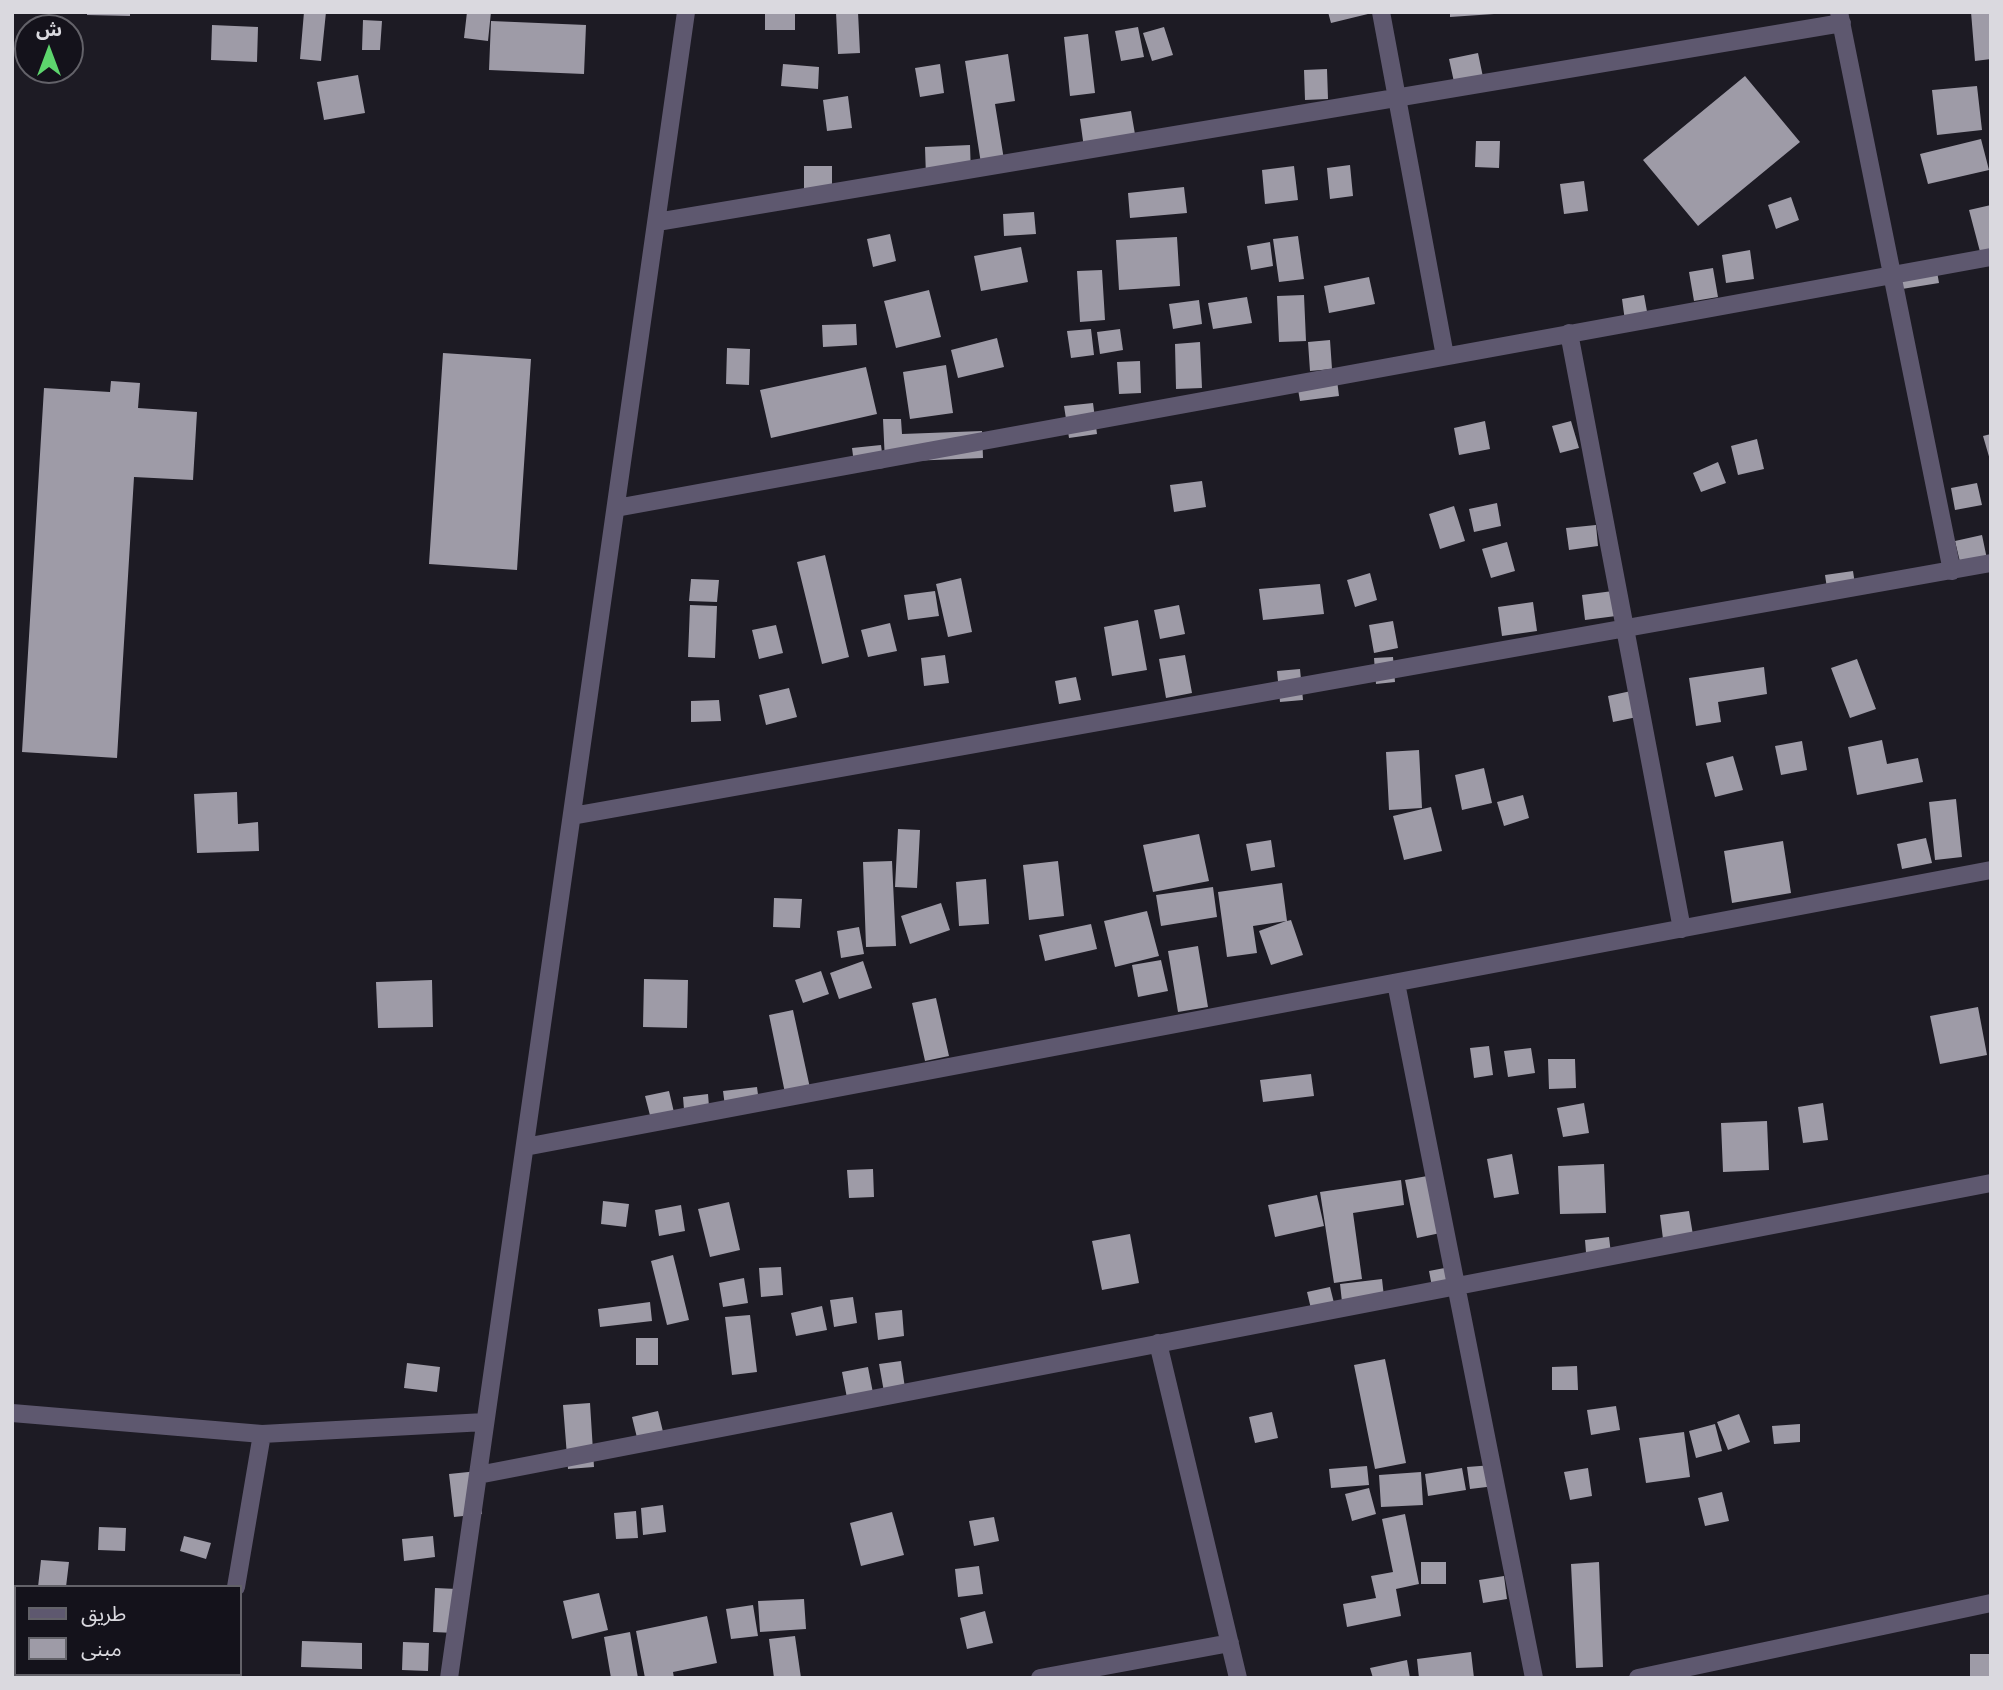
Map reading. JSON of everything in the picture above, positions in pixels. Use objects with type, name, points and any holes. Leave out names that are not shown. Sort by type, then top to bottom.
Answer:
[{"type":"street","points":[[449,1678],[687,12]]},
{"type":"street","points":[[1381,12],[1445,356]]},
{"type":"street","points":[[657,222],[1397,97],[1840,17],[1952,571]]},
{"type":"street","points":[[616,508],[1991,257]]},
{"type":"street","points":[[1569,333],[1682,929]]},
{"type":"street","points":[[572,816],[1991,563]]},
{"type":"street","points":[[525,1147],[1991,870]]},
{"type":"street","points":[[1396,983],[1534,1678]]},
{"type":"street","points":[[478,1475],[1991,1183]]},
{"type":"street","points":[[1158,1343],[1238,1678]]},
{"type":"street","points":[[12,1413],[261,1434],[485,1422]]},
{"type":"street","points":[[236,1585],[261,1434]]},
{"type":"street","points":[[1638,1678],[1991,1603]]},
{"type":"street","points":[[1040,1678],[1230,1643]]},
{"type":"building","points":[[87,12],[130,12],[130,16],[87,15]]},
{"type":"building","points":[[304,12],[326,12],[321,61],[300,59]]},
{"type":"building","points":[[467,12],[491,12],[488,41],[464,38]]},
{"type":"building","points":[[765,12],[795,12],[795,30],[765,30]]},
{"type":"building","points":[[836,12],[858,12],[860,53],[838,54]]},
{"type":"building","points":[[1328,12],[1372,12],[1372,13],[1331,23]]},
{"type":"building","points":[[1450,12],[1494,12],[1494,14],[1450,17]]},
{"type":"building","points":[[1971,12],[1991,12],[1991,59],[1975,61]]},
{"type":"building","points":[[363,20],[382,21],[380,50],[362,50]]},
{"type":"building","points":[[491,21],[586,25],[584,74],[489,70]]},
{"type":"building","points":[[212,25],[258,27],[257,62],[211,60]]},
{"type":"building","points":[[1138,27],[1144,57],[1121,61],[1115,31]]},
{"type":"building","points":[[1164,27],[1173,55],[1152,61],[1143,33]]},
{"type":"building","points":[[1088,34],[1095,93],[1070,96],[1064,37]]},
{"type":"building","points":[[1478,53],[1483,77],[1454,82],[1449,59]]},
{"type":"building","points":[[1008,54],[1015,101],[995,104],[1005,166],[982,170],[965,61]]},
{"type":"building","points":[[783,64],[819,67],[818,89],[781,86]]},
{"type":"building","points":[[940,64],[944,93],[920,97],[915,68]]},
{"type":"building","points":[[1327,69],[1328,99],[1305,100],[1304,70]]},
{"type":"building","points":[[358,75],[365,113],[324,120],[317,82]]},
{"type":"building","points":[[1745,76],[1800,142],[1698,226],[1643,160]]},
{"type":"building","points":[[1977,86],[1982,130],[1937,135],[1932,90]]},
{"type":"building","points":[[848,96],[852,128],[827,131],[823,100]]},
{"type":"building","points":[[1131,111],[1136,140],[1084,148],[1080,119]]},
{"type":"building","points":[[1981,139],[1989,170],[1928,184],[1920,154]]},
{"type":"building","points":[[1476,141],[1500,141],[1499,168],[1475,167]]},
{"type":"building","points":[[970,145],[971,175],[926,177],[925,147]]},
{"type":"building","points":[[1350,165],[1353,196],[1330,199],[1327,168]]},
{"type":"building","points":[[804,166],[832,166],[832,190],[804,190]]},
{"type":"building","points":[[1294,166],[1298,200],[1265,204],[1262,170]]},
{"type":"building","points":[[1584,181],[1588,211],[1564,214],[1560,184]]},
{"type":"building","points":[[1184,187],[1187,213],[1130,218],[1128,193]]},
{"type":"building","points":[[1791,197],[1799,220],[1776,229],[1768,205]]},
{"type":"building","points":[[1991,205],[1991,261],[1983,263],[1969,210]]},
{"type":"building","points":[[1034,212],[1036,234],[1004,236],[1003,214]]},
{"type":"building","points":[[890,234],[896,261],[873,267],[867,239]]},
{"type":"building","points":[[1298,236],[1304,279],[1279,282],[1273,239]]},
{"type":"building","points":[[1177,237],[1180,286],[1119,290],[1116,240]]},
{"type":"building","points":[[1270,242],[1273,266],[1251,270],[1247,246]]},
{"type":"building","points":[[1021,247],[1028,282],[981,291],[974,256]]},
{"type":"building","points":[[1750,250],[1754,279],[1726,283],[1722,255]]},
{"type":"building","points":[[1935,260],[1939,283],[1902,289],[1898,267]]},
{"type":"building","points":[[1713,268],[1718,297],[1694,301],[1689,272]]},
{"type":"building","points":[[1102,270],[1105,320],[1080,322],[1077,271]]},
{"type":"building","points":[[1369,277],[1375,304],[1329,313],[1324,286]]},
{"type":"building","points":[[929,290],[941,337],[896,348],[884,301]]},
{"type":"building","points":[[1304,295],[1306,341],[1279,342],[1277,296]]},
{"type":"building","points":[[1644,295],[1648,317],[1625,321],[1622,299]]},
{"type":"building","points":[[1247,297],[1252,323],[1213,329],[1208,303]]},
{"type":"building","points":[[1199,300],[1202,324],[1173,329],[1169,304]]},
{"type":"building","points":[[856,324],[857,345],[823,347],[822,325]]},
{"type":"building","points":[[1091,329],[1094,355],[1071,358],[1067,331]]},
{"type":"building","points":[[1120,329],[1123,350],[1100,354],[1097,332]]},
{"type":"building","points":[[997,338],[1004,367],[958,378],[951,350]]},
{"type":"building","points":[[1330,340],[1332,369],[1310,371],[1308,342]]},
{"type":"building","points":[[1200,342],[1202,388],[1176,389],[1175,344]]},
{"type":"building","points":[[727,348],[750,349],[749,385],[726,384]]},
{"type":"building","points":[[443,353],[531,359],[517,570],[429,564]]},
{"type":"building","points":[[1140,361],[1141,393],[1119,394],[1117,362]]},
{"type":"building","points":[[946,365],[953,413],[910,419],[903,372]]},
{"type":"building","points":[[866,367],[877,414],[771,438],[760,390]]},
{"type":"building","points":[[1336,372],[1339,396],[1300,401],[1296,378]]},
{"type":"building","points":[[111,381],[140,383],[138,408],[197,412],[193,480],[134,477],[117,758],[22,752],[44,388],[110,392]]},
{"type":"building","points":[[1093,403],[1097,434],[1069,438],[1064,406]]},
{"type":"building","points":[[883,419],[901,419],[902,434],[982,431],[983,458],[885,462]]},
{"type":"building","points":[[1485,421],[1490,449],[1459,455],[1454,428]]},
{"type":"building","points":[[1571,421],[1579,448],[1560,453],[1552,426]]},
{"type":"building","points":[[1991,434],[1991,460],[1990,460],[1983,436]]},
{"type":"building","points":[[1757,439],[1764,469],[1738,475],[1731,446]]},
{"type":"building","points":[[881,445],[884,468],[855,471],[852,448]]},
{"type":"building","points":[[1718,462],[1726,483],[1701,492],[1693,473]]},
{"type":"building","points":[[1202,481],[1206,507],[1174,512],[1170,485]]},
{"type":"building","points":[[1977,483],[1982,505],[1955,510],[1951,488]]},
{"type":"building","points":[[1497,503],[1501,526],[1474,532],[1469,509]]},
{"type":"building","points":[[1454,506],[1465,541],[1440,549],[1429,514]]},
{"type":"building","points":[[1596,525],[1598,546],[1569,550],[1566,528]]},
{"type":"building","points":[[1982,535],[1987,559],[1961,566],[1955,541]]},
{"type":"building","points":[[1507,542],[1515,571],[1491,578],[1482,549]]},
{"type":"building","points":[[825,555],[849,657],[822,664],[797,562]]},
{"type":"building","points":[[1853,571],[1856,591],[1828,595],[1825,575]]},
{"type":"building","points":[[1370,573],[1377,600],[1355,607],[1347,580]]},
{"type":"building","points":[[961,578],[972,632],[948,637],[936,584]]},
{"type":"building","points":[[691,579],[719,580],[717,602],[689,601]]},
{"type":"building","points":[[1320,584],[1324,614],[1263,620],[1259,589]]},
{"type":"building","points":[[935,591],[939,616],[908,620],[904,595]]},
{"type":"building","points":[[1613,591],[1616,616],[1585,620],[1582,595]]},
{"type":"building","points":[[1533,602],[1537,631],[1502,636],[1498,607]]},
{"type":"building","points":[[690,605],[717,606],[715,658],[688,657]]},
{"type":"building","points":[[1179,605],[1185,634],[1160,639],[1154,610]]},
{"type":"building","points":[[1138,620],[1147,670],[1112,676],[1104,627]]},
{"type":"building","points":[[1393,621],[1398,648],[1374,653],[1369,625]]},
{"type":"building","points":[[890,623],[897,651],[868,657],[861,630]]},
{"type":"building","points":[[776,625],[783,653],[759,659],[752,630]]},
{"type":"building","points":[[945,655],[949,683],[924,686],[921,658]]},
{"type":"building","points":[[1185,655],[1192,693],[1166,698],[1159,659]]},
{"type":"building","points":[[1393,657],[1395,682],[1376,684],[1374,658]]},
{"type":"building","points":[[1857,659],[1876,709],[1850,718],[1831,668]]},
{"type":"building","points":[[1764,667],[1767,694],[1718,702],[1721,722],[1696,726],[1689,678]]},
{"type":"building","points":[[1300,669],[1303,700],[1280,702],[1277,671]]},
{"type":"building","points":[[1076,677],[1081,700],[1059,704],[1055,681]]},
{"type":"building","points":[[789,688],[797,717],[766,725],[759,695]]},
{"type":"building","points":[[1631,691],[1637,717],[1613,722],[1608,696]]},
{"type":"building","points":[[719,700],[721,721],[691,722],[691,701]]},
{"type":"building","points":[[1882,740],[1887,764],[1918,758],[1923,782],[1857,795],[1848,747]]},
{"type":"building","points":[[1802,741],[1807,770],[1781,775],[1775,746]]},
{"type":"building","points":[[1419,750],[1422,808],[1389,810],[1386,752]]},
{"type":"building","points":[[1733,756],[1743,790],[1715,797],[1706,763]]},
{"type":"building","points":[[1484,768],[1492,803],[1462,810],[1455,775]]},
{"type":"building","points":[[237,792],[238,824],[258,822],[259,851],[197,853],[194,794]]},
{"type":"building","points":[[1523,795],[1529,818],[1504,826],[1497,802]]},
{"type":"building","points":[[1956,799],[1962,857],[1935,860],[1929,802]]},
{"type":"building","points":[[1431,807],[1442,851],[1404,860],[1393,816]]},
{"type":"building","points":[[898,829],[920,830],[917,888],[895,887]]},
{"type":"building","points":[[1199,834],[1209,881],[1153,892],[1143,845]]},
{"type":"building","points":[[1926,838],[1932,863],[1902,869],[1897,844]]},
{"type":"building","points":[[1271,840],[1275,867],[1251,871],[1246,844]]},
{"type":"building","points":[[1783,841],[1791,893],[1732,903],[1724,851]]},
{"type":"building","points":[[892,861],[896,946],[866,947],[863,862]]},
{"type":"building","points":[[1058,861],[1064,916],[1029,920],[1023,865]]},
{"type":"building","points":[[986,879],[989,924],[959,926],[956,882]]},
{"type":"building","points":[[1282,883],[1287,921],[1291,920],[1303,955],[1271,965],[1259,931],[1286,921],[1253,926],[1257,953],[1227,957],[1218,892]]},
{"type":"building","points":[[1213,887],[1217,917],[1161,926],[1156,895]]},
{"type":"building","points":[[774,898],[802,899],[800,928],[773,927]]},
{"type":"building","points":[[941,903],[950,930],[910,944],[901,916]]},
{"type":"building","points":[[1147,911],[1159,956],[1115,967],[1104,921]]},
{"type":"building","points":[[1091,924],[1097,949],[1045,961],[1039,935]]},
{"type":"building","points":[[859,927],[864,954],[841,958],[837,931]]},
{"type":"building","points":[[1198,946],[1208,1007],[1178,1012],[1168,951]]},
{"type":"building","points":[[1161,960],[1168,991],[1138,997],[1132,965]]},
{"type":"building","points":[[863,961],[872,988],[839,999],[830,973]]},
{"type":"building","points":[[821,971],[829,994],[803,1003],[795,980]]},
{"type":"building","points":[[644,979],[688,980],[687,1028],[643,1027]]},
{"type":"building","points":[[432,980],[433,1027],[378,1028],[376,982]]},
{"type":"building","points":[[936,998],[949,1056],[925,1061],[912,1003]]},
{"type":"building","points":[[1978,1007],[1987,1055],[1940,1064],[1930,1016]]},
{"type":"building","points":[[793,1010],[810,1088],[785,1093],[769,1015]]},
{"type":"building","points":[[1489,1046],[1493,1075],[1474,1078],[1470,1048]]},
{"type":"building","points":[[1531,1048],[1535,1073],[1508,1077],[1504,1051]]},
{"type":"building","points":[[1548,1059],[1575,1059],[1576,1088],[1549,1089]]},
{"type":"building","points":[[1311,1074],[1314,1096],[1263,1102],[1260,1080]]},
{"type":"building","points":[[757,1087],[760,1110],[726,1114],[723,1091]]},
{"type":"building","points":[[669,1091],[676,1121],[653,1127],[645,1096]]},
{"type":"building","points":[[708,1094],[710,1119],[685,1122],[683,1097]]},
{"type":"building","points":[[1584,1103],[1589,1133],[1563,1137],[1557,1108]]},
{"type":"building","points":[[1823,1103],[1828,1140],[1803,1143],[1798,1107]]},
{"type":"building","points":[[1767,1121],[1769,1170],[1723,1172],[1721,1123]]},
{"type":"building","points":[[1512,1154],[1519,1194],[1494,1198],[1487,1159]]},
{"type":"building","points":[[1604,1164],[1606,1213],[1560,1214],[1558,1166]]},
{"type":"building","points":[[873,1169],[874,1197],[849,1198],[847,1170]]},
{"type":"building","points":[[1433,1175],[1445,1232],[1417,1238],[1405,1180]]},
{"type":"building","points":[[1401,1180],[1404,1205],[1353,1213],[1362,1279],[1334,1283],[1320,1192]]},
{"type":"building","points":[[1317,1195],[1324,1226],[1275,1237],[1268,1205]]},
{"type":"building","points":[[603,1201],[629,1204],[626,1227],[601,1224]]},
{"type":"building","points":[[729,1202],[740,1250],[710,1257],[698,1209]]},
{"type":"building","points":[[681,1205],[685,1231],[659,1236],[655,1210]]},
{"type":"building","points":[[1689,1211],[1693,1235],[1663,1239],[1660,1215]]},
{"type":"building","points":[[1130,1234],[1139,1283],[1102,1290],[1092,1241]]},
{"type":"building","points":[[1609,1237],[1612,1262],[1587,1265],[1585,1240]]},
{"type":"building","points":[[673,1255],[689,1320],[667,1325],[651,1261]]},
{"type":"building","points":[[1455,1266],[1460,1287],[1433,1292],[1429,1271]]},
{"type":"building","points":[[781,1267],[783,1295],[761,1297],[759,1268]]},
{"type":"building","points":[[744,1278],[748,1303],[723,1307],[719,1283]]},
{"type":"building","points":[[1382,1279],[1385,1306],[1343,1311],[1340,1284]]},
{"type":"building","points":[[1330,1287],[1336,1311],[1313,1317],[1307,1292]]},
{"type":"building","points":[[853,1297],[857,1323],[834,1327],[830,1300]]},
{"type":"building","points":[[650,1302],[652,1321],[600,1327],[598,1309]]},
{"type":"building","points":[[822,1306],[827,1330],[796,1336],[791,1313]]},
{"type":"building","points":[[902,1310],[904,1336],[878,1340],[875,1313]]},
{"type":"building","points":[[750,1315],[757,1372],[732,1375],[725,1317]]},
{"type":"building","points":[[636,1338],[658,1338],[658,1365],[636,1365]]},
{"type":"building","points":[[1385,1359],[1406,1463],[1375,1469],[1354,1365]]},
{"type":"building","points":[[901,1361],[905,1388],[884,1392],[879,1364]]},
{"type":"building","points":[[407,1363],[440,1367],[437,1392],[404,1388]]},
{"type":"building","points":[[1577,1366],[1578,1390],[1552,1390],[1552,1367]]},
{"type":"building","points":[[868,1367],[873,1393],[847,1398],[842,1372]]},
{"type":"building","points":[[590,1403],[594,1467],[568,1469],[563,1405]]},
{"type":"building","points":[[1616,1406],[1620,1430],[1591,1435],[1587,1410]]},
{"type":"building","points":[[658,1411],[665,1440],[639,1446],[632,1417]]},
{"type":"building","points":[[1272,1412],[1278,1438],[1255,1443],[1249,1417]]},
{"type":"building","points":[[1739,1414],[1750,1442],[1728,1450],[1717,1422]]},
{"type":"building","points":[[1715,1424],[1722,1451],[1696,1458],[1689,1431]]},
{"type":"building","points":[[1800,1424],[1800,1442],[1774,1444],[1772,1426]]},
{"type":"building","points":[[1684,1432],[1690,1477],[1646,1483],[1639,1438]]},
{"type":"building","points":[[1493,1465],[1495,1486],[1470,1489],[1467,1467]]},
{"type":"building","points":[[1367,1466],[1369,1485],[1331,1488],[1329,1469]]},
{"type":"building","points":[[1462,1468],[1466,1490],[1428,1496],[1425,1474]]},
{"type":"building","points":[[1588,1468],[1592,1496],[1570,1500],[1564,1472]]},
{"type":"building","points":[[478,1471],[482,1514],[454,1517],[449,1474]]},
{"type":"building","points":[[1421,1472],[1423,1505],[1381,1507],[1379,1475]]},
{"type":"building","points":[[1369,1488],[1376,1514],[1352,1521],[1345,1494]]},
{"type":"building","points":[[1722,1492],[1729,1521],[1705,1526],[1698,1498]]},
{"type":"building","points":[[663,1505],[666,1532],[643,1535],[641,1508]]},
{"type":"building","points":[[636,1511],[638,1538],[616,1539],[614,1513]]},
{"type":"building","points":[[892,1512],[904,1555],[861,1566],[850,1523]]},
{"type":"building","points":[[1405,1514],[1419,1584],[1396,1589],[1401,1616],[1347,1627],[1343,1604],[1376,1598],[1371,1576],[1393,1572],[1382,1519]]},
{"type":"building","points":[[994,1517],[999,1541],[974,1546],[969,1521]]},
{"type":"building","points":[[99,1527],[126,1528],[125,1551],[98,1550]]},
{"type":"building","points":[[184,1536],[211,1543],[206,1559],[180,1551]]},
{"type":"building","points":[[433,1536],[435,1557],[404,1561],[402,1539]]},
{"type":"building","points":[[41,1560],[69,1562],[66,1585],[38,1585]]},
{"type":"building","points":[[1421,1562],[1446,1562],[1446,1584],[1421,1584]]},
{"type":"building","points":[[1599,1562],[1603,1667],[1576,1668],[1571,1564]]},
{"type":"building","points":[[979,1566],[983,1594],[958,1597],[955,1569]]},
{"type":"building","points":[[1504,1576],[1507,1599],[1483,1603],[1479,1580]]},
{"type":"building","points":[[435,1588],[457,1589],[455,1633],[433,1632]]},
{"type":"building","points":[[599,1593],[608,1630],[572,1639],[563,1601]]},
{"type":"building","points":[[804,1599],[806,1629],[760,1632],[758,1601]]},
{"type":"building","points":[[753,1605],[758,1636],[731,1639],[726,1609]]},
{"type":"building","points":[[985,1611],[993,1643],[967,1649],[960,1618]]},
{"type":"building","points":[[707,1616],[717,1663],[673,1672],[674,1678],[645,1678],[636,1631]]},
{"type":"building","points":[[630,1632],[638,1678],[611,1678],[604,1637]]},
{"type":"building","points":[[795,1636],[801,1678],[774,1678],[769,1639]]},
{"type":"building","points":[[302,1641],[362,1643],[362,1669],[301,1667]]},
{"type":"building","points":[[403,1642],[429,1643],[428,1671],[402,1670]]},
{"type":"building","points":[[1471,1652],[1474,1678],[1419,1678],[1417,1659]]},
{"type":"building","points":[[1970,1654],[1991,1654],[1991,1678],[1970,1678]]},
{"type":"building","points":[[1407,1660],[1410,1678],[1373,1678],[1370,1668]]}]
